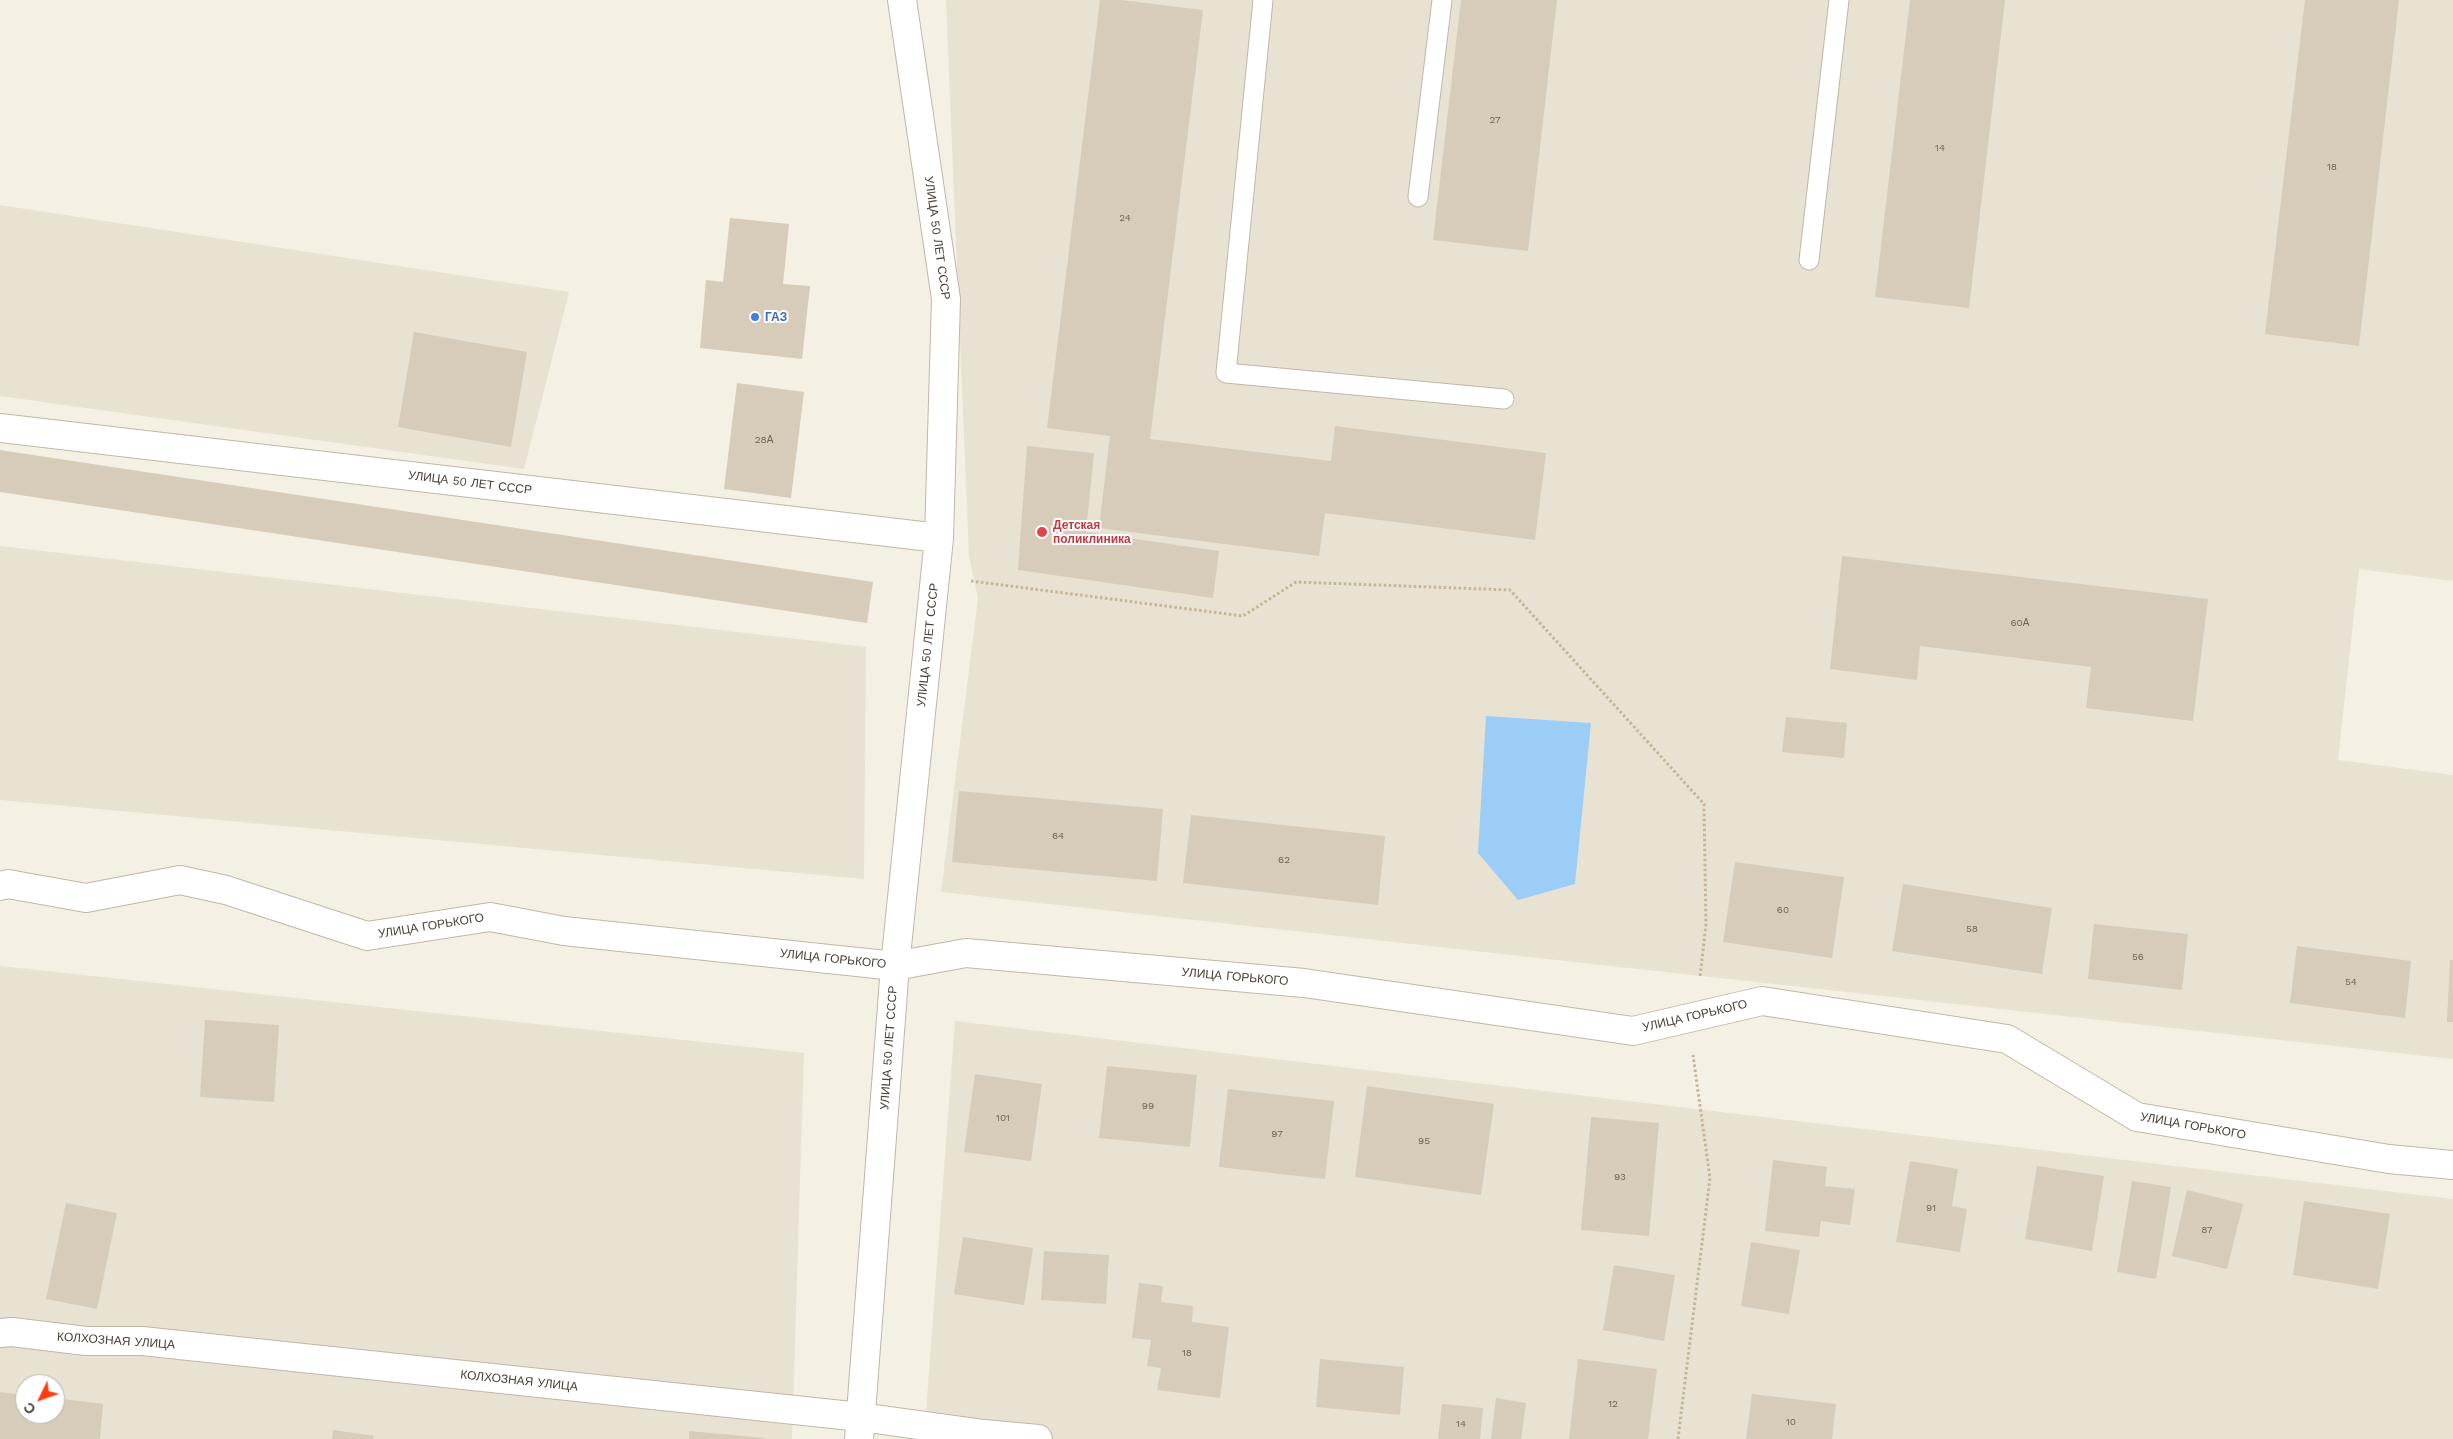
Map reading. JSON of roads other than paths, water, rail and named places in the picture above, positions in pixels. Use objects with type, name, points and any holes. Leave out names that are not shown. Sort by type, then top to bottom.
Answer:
[{"type":"street","name":"УЛИЦА 50 ЛЕТ СССР","points":[[860,1428],[895,966],[939,538],[946,299],[902,0]]},
{"type":"street","name":"УЛИЦА 50 ЛЕТ СССР","points":[[0,428],[939,538]]},
{"type":"street","name":"УЛИЦА ГОРЬКОГО","points":[[0,886],[8,884],[86,898],[180,880],[226,890],[367,936],[490,917],[564,931],[895,966],[966,952],[1304,983],[1633,1031],[1762,1000],[2007,1039],[2137,1117],[2389,1159],[2453,1165]]},
{"type":"street","name":"КОЛХОЗНАЯ УЛИЦА","points":[[0,1333],[12,1332],[86,1341],[142,1341],[860,1428],[984,1434],[1038,1439]]},
{"type":"lane","points":[[1263,0],[1226,373],[1504,399]]},
{"type":"lane","points":[[1418,197],[1442,0]]},
{"type":"lane","points":[[1809,260],[1839,0]]},
{"type":"water","points":[[1486,716],[1591,723],[1575,884],[1518,900],[1478,853]]},
{"type":"place","name":"ГАЗ","points":[[755,317]]},
{"type":"place","name":"Детская поликлиника","points":[[1042,532]]}]
